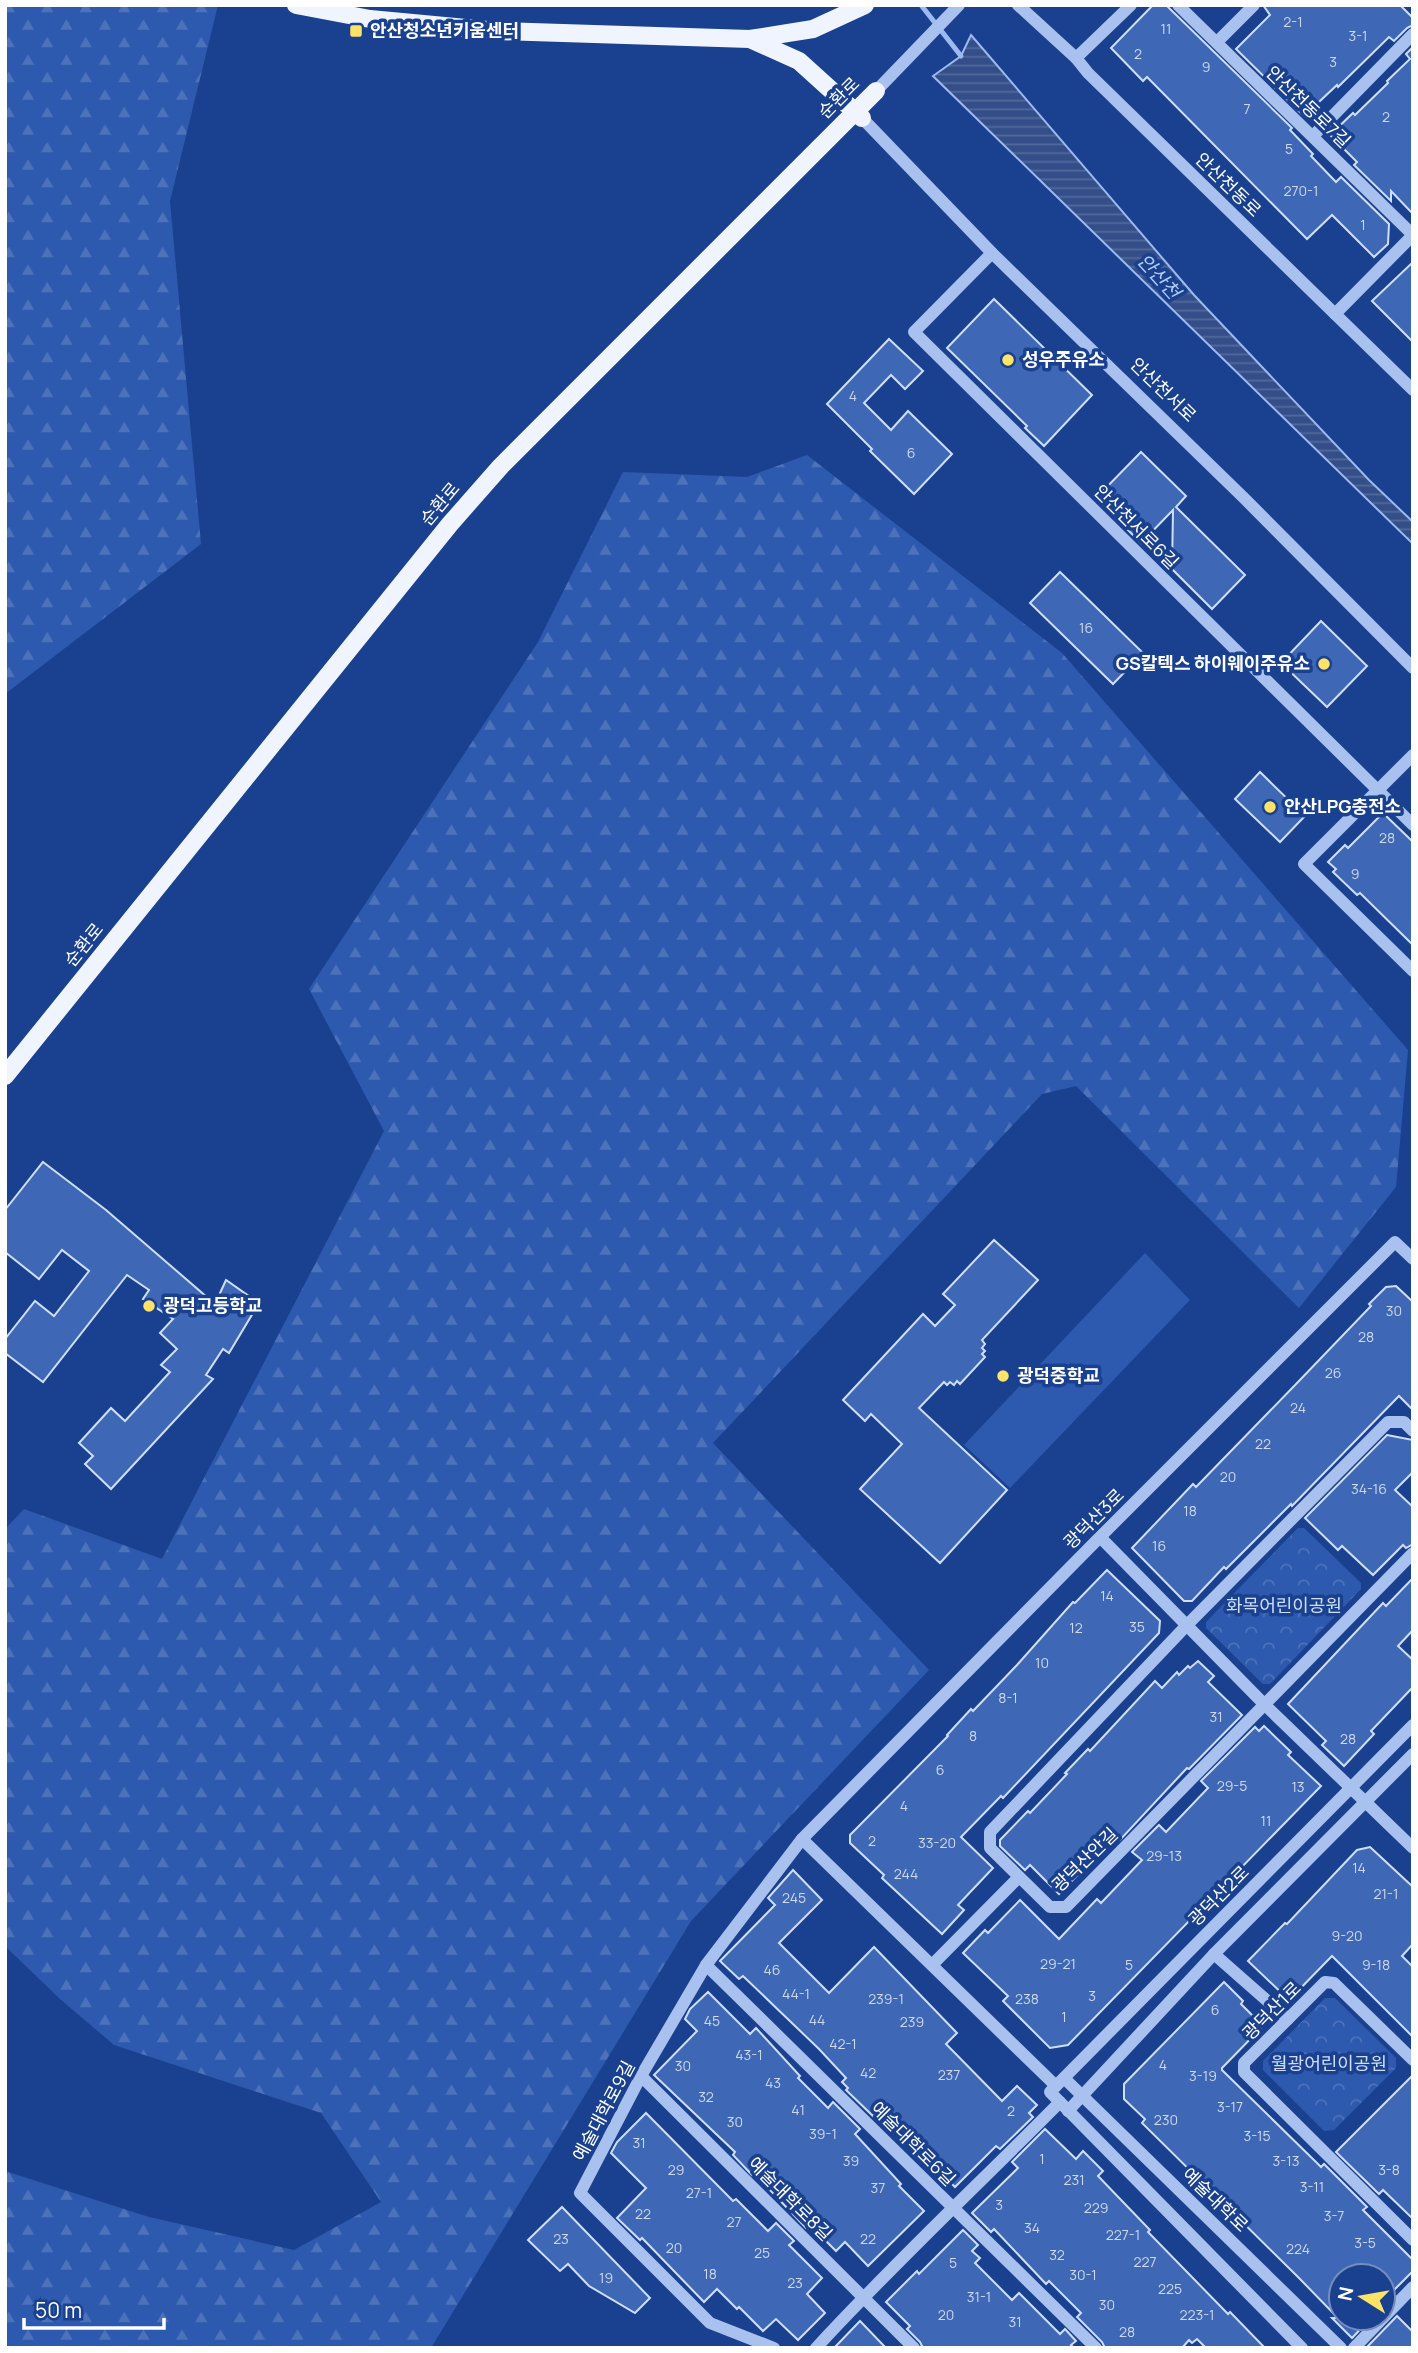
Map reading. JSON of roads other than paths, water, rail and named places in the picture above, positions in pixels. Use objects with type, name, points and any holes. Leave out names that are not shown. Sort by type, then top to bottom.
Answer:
[{"type":"main road","points":[[296,5],[370,19],[498,31],[750,39],[813,29],[865,5]]},
{"type":"main road","points":[[750,39],[799,61],[859,115]]},
{"type":"main road","name":"순환로","points":[[5,1076],[450,524],[501,466],[859,115],[876,90]]},
{"type":"street","name":"순환로","points":[[876,90],[959,5]]},
{"type":"street","name":"안산천동로","points":[[1018,5],[1076,58],[1088,73],[1413,390]]},
{"type":"street","points":[[1076,58],[1131,5]]},
{"type":"street","name":"안산천동로7길","points":[[1178,5],[1413,235]]},
{"type":"street","points":[[1217,42],[1254,5]]},
{"type":"street","points":[[1313,136],[1413,34]]},
{"type":"street","name":"안산천서로","points":[[859,115],[992,253],[1244,498],[1413,668]]},
{"type":"street","points":[[1335,314],[1413,235]]},
{"type":"street","name":"안산천서로6길","points":[[992,253],[914,332],[1413,825]]},
{"type":"street","points":[[1413,755],[1304,864],[1413,971]]},
{"type":"street","name":"광덕산3로","points":[[802,1839],[1395,1242],[1413,1259]]},
{"type":"street","name":"광덕산안길","points":[[1413,1431],[1404,1422],[1388,1422],[1187,1625],[990,1832],[990,1848],[1050,1907],[1066,1907],[1413,1553]]},
{"type":"street","points":[[1100,1537],[1264,1704],[1413,1848]]},
{"type":"street","name":"광덕산2로","points":[[1060,2094],[1413,1725]]},
{"type":"street","points":[[816,2348],[863,2297],[954,2209],[1060,2094],[1083,2094],[1214,1954],[1413,1754]]},
{"type":"street","name":"예술대학로9길","points":[[774,2348],[710,2322],[580,2193],[641,2076],[706,1965],[802,1839]]},
{"type":"street","name":"예술대학로","points":[[802,1839],[1060,2094],[1302,2348]]},
{"type":"street","points":[[932,1965],[1020,1877]]},
{"type":"street","points":[[1214,1954],[1288,2019]]},
{"type":"street","name":"예술대학로6길","points":[[706,1965],[1096,2348]]},
{"type":"street","name":"광덕산1로","points":[[1413,2060],[1334,1983],[1325,1982],[1244,2063],[1244,2072],[1413,2239]]},
{"type":"street","name":"예술대학로8길","points":[[641,2076],[914,2348]]},
{"type":"street","name":"예술대학로","points":[[1060,2094],[1083,2094],[1341,2348]]},
{"type":"street","points":[[1397,2304],[1413,2287]]},
{"type":"street","points":[[1354,2348],[1369,2332]]},
{"type":"water","points":[[971,35],[1194,295],[1369,480],[1413,522],[1413,544],[933,76],[961,56]]},
{"type":"waterway","name":"안산천","points":[[921,5],[961,56]]},
{"type":"place","name":"안산청소년키움센터","points":[[356,31]]},
{"type":"place","name":"성우주유소","points":[[1008,360]]},
{"type":"place","name":"GS칼텍스 하이웨이주유소","points":[[1324,664]]},
{"type":"place","name":"안산LPG충전소","points":[[1270,807]]},
{"type":"place","name":"광덕고등학교","points":[[149,1306]]},
{"type":"place","name":"광덕중학교","points":[[1003,1376]]},
{"type":"park label","name":"화목어린이공원","points":[[1284,1606]]},
{"type":"park label","name":"월광어린이공원","points":[[1329,2064]]}]
